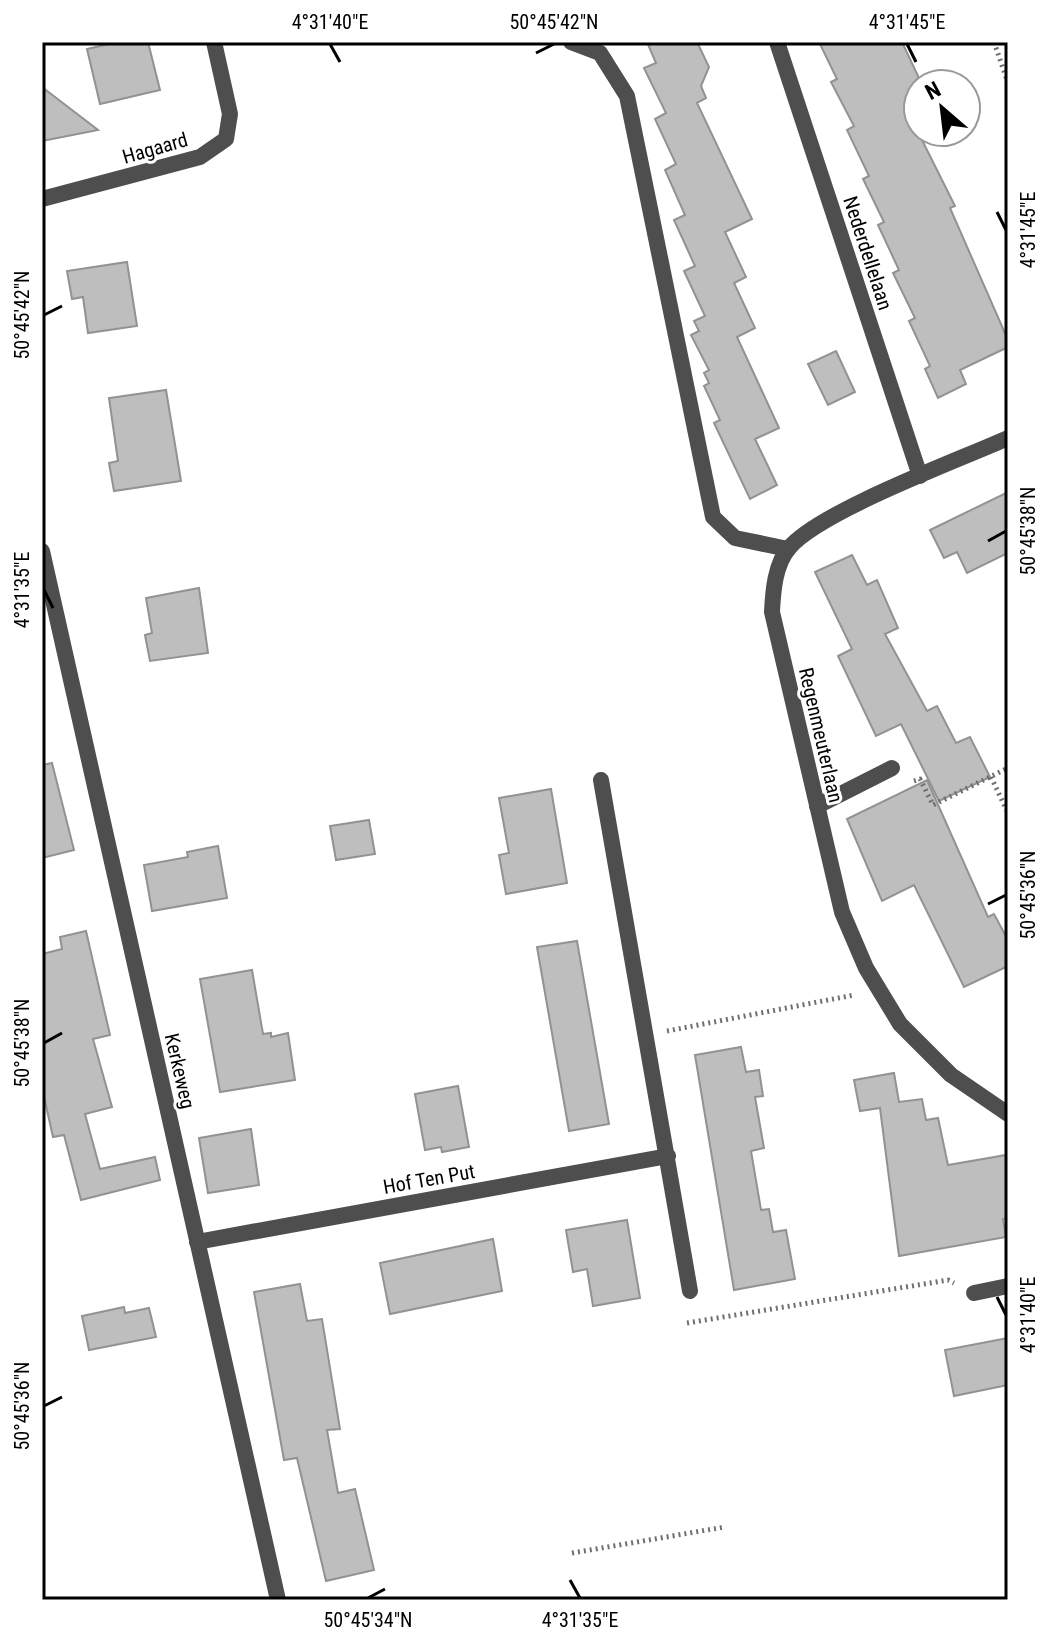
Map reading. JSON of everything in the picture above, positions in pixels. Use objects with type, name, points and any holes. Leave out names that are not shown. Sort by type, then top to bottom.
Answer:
[{"type":"street","name":"Hagaard","points":[[42,199],[200,157],[226,139],[230,114],[214,42]]},
{"type":"street","points":[[571,42],[600,53],[627,96],[713,517],[735,538],[788,549]]},
{"type":"street","name":"Nederdellelaan","points":[[777,42],[920,476]]},
{"type":"street","name":"Regenmeuterlaan","points":[[1008,438],[819,524],[788,549],[773,585],[772,612],[842,912],[866,968],[900,1024],[951,1075],[1008,1114]]},
{"type":"street","name":"Kerkeweg","points":[[42,551],[278,1600]]},
{"type":"street","points":[[817,806],[892,768]]},
{"type":"street","points":[[601,780],[690,1291]]},
{"type":"street","name":"Hof Ten Put","points":[[197,1242],[668,1156]]},
{"type":"street","points":[[974,1293],[1008,1286]]},
{"type":"path","points":[[994,42],[1008,83]]},
{"type":"path","points":[[892,768],[913,781],[920,779],[933,805],[1008,768]]},
{"type":"path","points":[[991,777],[1008,813]]},
{"type":"path","points":[[646,1034],[821,1001]]},
{"type":"path","points":[[687,1323],[948,1280],[974,1293]]},
{"type":"path","points":[[572,1553],[725,1527]]},
{"type":"building","points":[[118,42],[148,42],[160,90],[100,104],[87,49]]},
{"type":"building","points":[[647,42],[697,42],[709,67],[701,86],[706,98],[697,103],[752,219],[725,232],[746,277],[734,283],[755,328],[737,337],[779,428],[755,439],[777,485],[750,499],[714,423],[720,420],[704,386],[709,383],[704,373],[709,370],[691,335],[699,331],[694,321],[705,316],[684,271],[695,266],[674,220],[685,215],[665,170],[676,164],[655,119],[666,113],[644,68],[656,63]]},
{"type":"building","points":[[819,42],[902,42],[914,68],[902,68],[902,148],[926,148],[955,206],[950,208],[1008,340],[1008,347],[960,370],[966,384],[938,398],[925,369],[930,366],[909,321],[915,318],[893,273],[899,270],[878,225],[884,222],[863,179],[869,176],[847,130],[854,126],[831,82],[837,79]]},
{"type":"building","points":[[42,87],[98,130],[42,141]]},
{"type":"building","points":[[127,262],[137,326],[88,333],[83,297],[72,299],[67,271]]},
{"type":"building","points":[[836,351],[855,392],[828,405],[808,364]]},
{"type":"building","points":[[166,390],[181,481],[114,491],[109,463],[118,461],[109,398]]},
{"type":"building","points":[[1008,492],[1008,553],[967,573],[957,552],[944,558],[930,530]]},
{"type":"building","points":[[852,555],[867,585],[877,580],[898,628],[885,634],[927,711],[937,706],[956,743],[970,737],[990,777],[939,801],[901,724],[876,736],[838,656],[852,649],[815,572]]},
{"type":"building","points":[[199,588],[208,653],[150,661],[145,635],[152,633],[146,598]]},
{"type":"building","points":[[52,763],[74,850],[42,858],[42,765]]},
{"type":"building","points":[[927,780],[988,917],[994,914],[1008,940],[1008,966],[964,987],[914,885],[882,901],[847,819]]},
{"type":"building","points":[[551,789],[567,883],[506,894],[499,855],[509,853],[499,798]]},
{"type":"building","points":[[369,820],[375,854],[336,860],[330,826]]},
{"type":"building","points":[[218,846],[227,898],[152,911],[144,865],[188,857],[187,852]]},
{"type":"building","points":[[86,931],[110,1035],[93,1039],[112,1107],[85,1114],[100,1169],[155,1157],[160,1180],[81,1200],[64,1135],[53,1137],[42,1088],[42,954],[62,949],[60,937]]},
{"type":"building","points":[[577,941],[609,1124],[569,1131],[537,947]]},
{"type":"building","points":[[252,970],[263,1034],[271,1033],[271,1037],[288,1033],[295,1080],[220,1092],[200,979]]},
{"type":"building","points":[[741,1047],[746,1072],[759,1070],[763,1096],[755,1097],[764,1148],[751,1151],[761,1210],[769,1209],[773,1232],[786,1230],[795,1279],[734,1290],[695,1055]]},
{"type":"building","points":[[894,1073],[899,1102],[922,1099],[926,1120],[938,1118],[948,1165],[1006,1155],[1008,1218],[1003,1219],[1006,1237],[899,1256],[880,1108],[860,1111],[854,1080]]},
{"type":"building","points":[[458,1086],[469,1147],[442,1152],[441,1147],[425,1150],[415,1094]]},
{"type":"building","points":[[251,1129],[259,1185],[208,1193],[199,1138]]},
{"type":"building","points":[[627,1220],[640,1298],[593,1306],[587,1269],[573,1272],[566,1230]]},
{"type":"building","points":[[493,1239],[502,1291],[390,1314],[380,1263]]},
{"type":"building","points":[[300,1284],[307,1321],[322,1319],[340,1429],[327,1430],[338,1493],[355,1489],[374,1570],[326,1581],[297,1458],[284,1460],[254,1292]]},
{"type":"building","points":[[124,1307],[125,1313],[149,1308],[156,1337],[89,1350],[82,1316]]},
{"type":"building","points":[[1008,1338],[1008,1385],[954,1396],[945,1350]]}]
